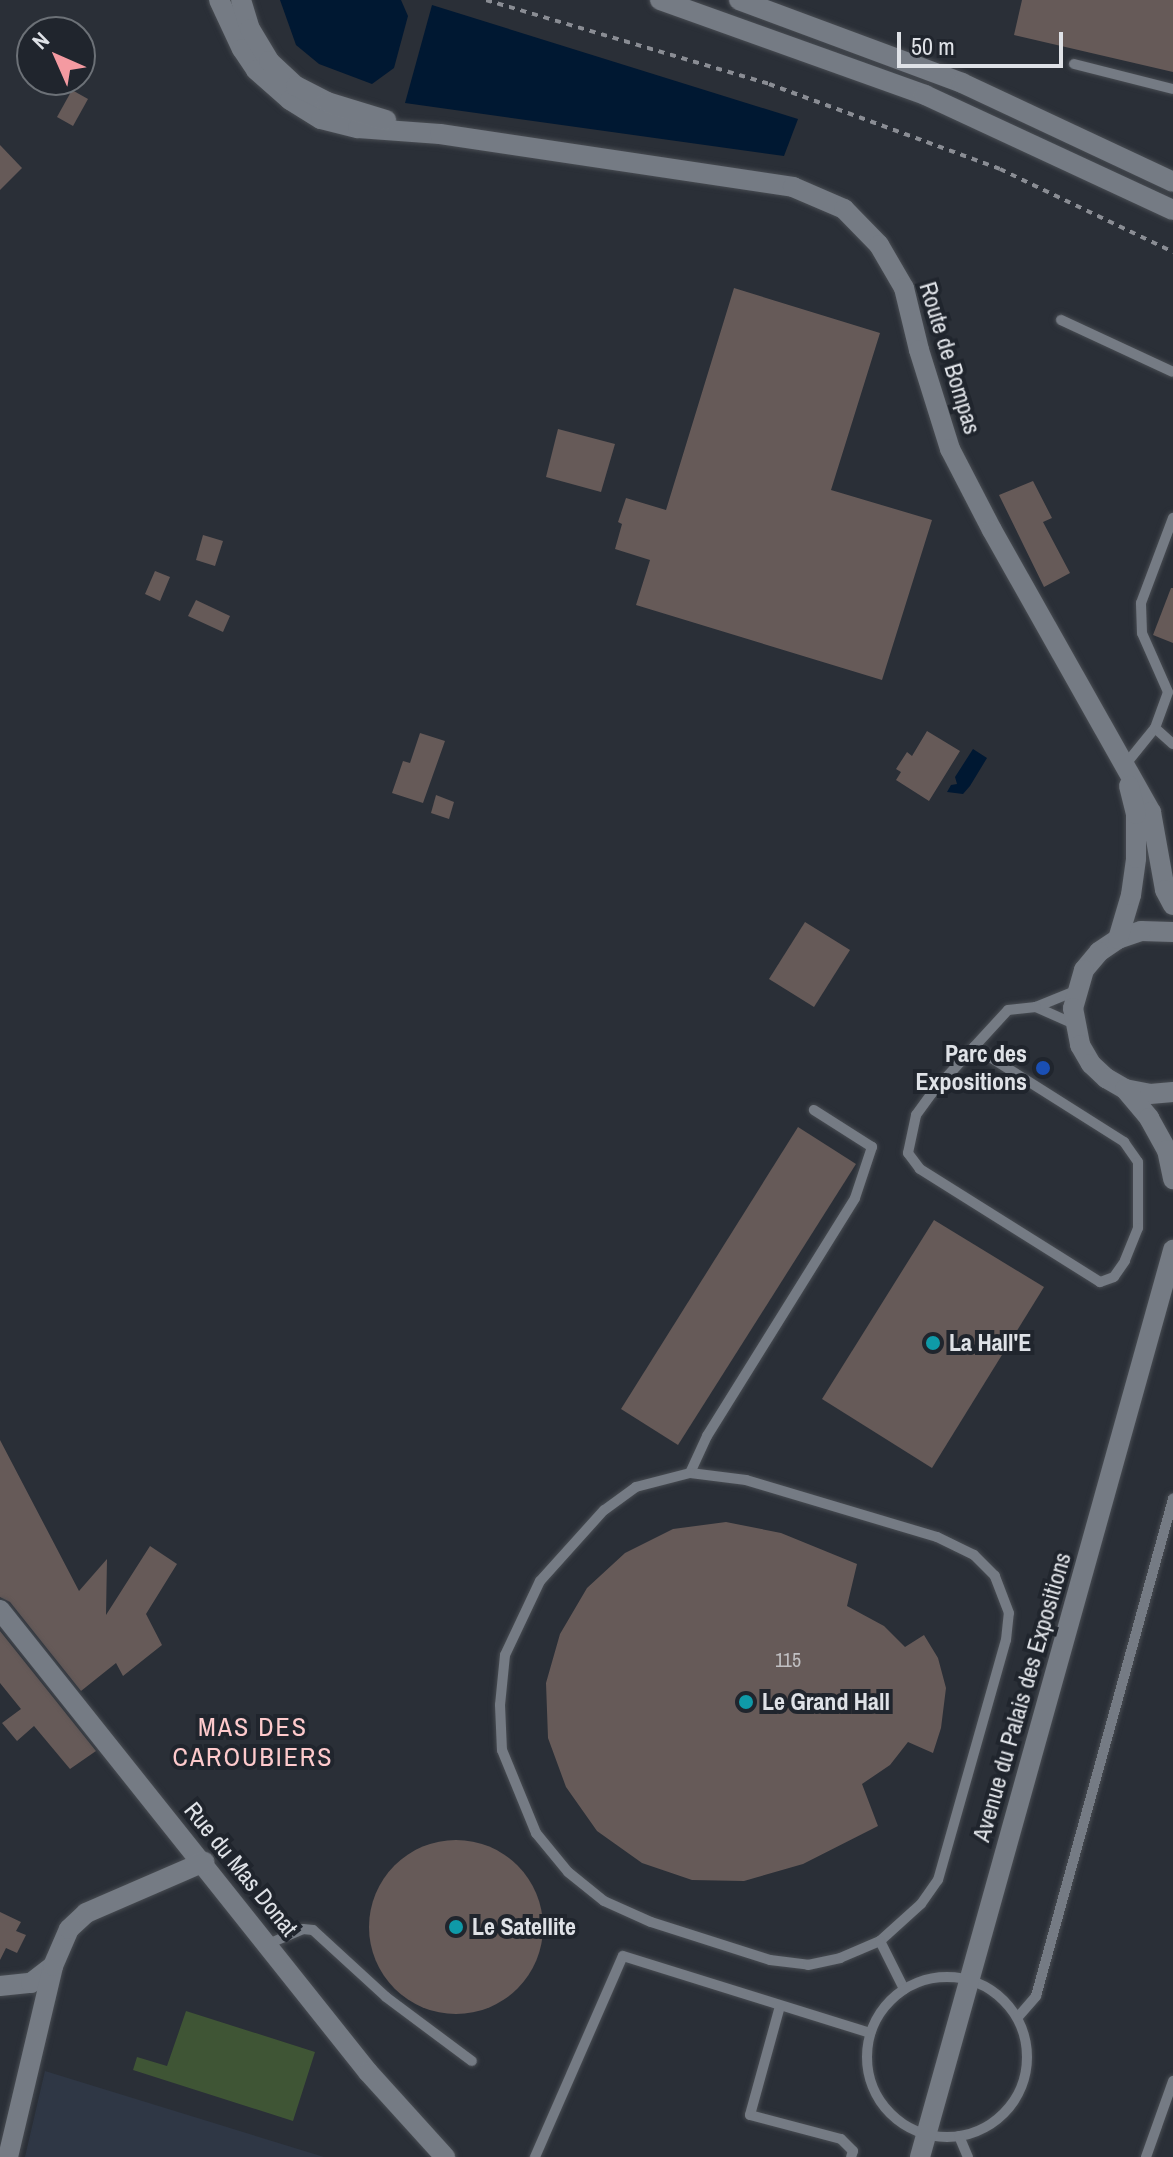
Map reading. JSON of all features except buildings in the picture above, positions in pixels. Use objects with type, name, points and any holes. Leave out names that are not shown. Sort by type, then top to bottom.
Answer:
[{"type":"main road","name":"Route de Bompas","points":[[219,0],[242,49],[256,70],[290,100],[321,119],[358,128],[440,134],[793,187],[844,209],[879,245],[904,288],[919,350],[950,449],[992,530],[1151,812],[1165,890],[1173,905]]},
{"type":"main road","name":"Route de Bompas","points":[[241,0],[250,29],[269,61],[296,86],[327,102],[364,115],[440,134]]},
{"type":"main road","points":[[660,0],[925,95],[1173,210]]},
{"type":"main road","points":[[739,0],[962,83],[1173,182]]},
{"type":"main road","name":"Route de Bompas","points":[[1118,939],[1131,895],[1136,858],[1136,814],[1125,766]]},
{"type":"main road","points":[[1173,932],[1141,931],[1118,939],[1099,952],[1084,970],[1075,991],[1074,1024],[1080,1045],[1091,1064],[1106,1078],[1125,1089],[1150,1094],[1173,1092]]},
{"type":"main road","points":[[1125,1089],[1149,1118],[1167,1150],[1173,1179]]},
{"type":"main road","name":"Avenue du Palais des Expositions","points":[[920,2157],[1173,1250]]},
{"type":"main road","name":"Rue du Mas Donat","points":[[0,1610],[204,1862],[368,2072],[445,2157]]},
{"type":"main road","points":[[8,2157],[53,1966],[69,1929],[86,1913],[204,1862]]},
{"type":"main road","points":[[0,1986],[31,1983],[53,1966]]},
{"type":"lane","points":[[1074,64],[1173,89]]},
{"type":"lane","points":[[1061,320],[1173,372]]},
{"type":"lane","points":[[1125,766],[1155,728],[1171,692],[1142,633],[1141,603],[1173,518]]},
{"type":"lane","points":[[1155,728],[1173,744]]},
{"type":"lane","points":[[974,1047],[1124,1142],[1138,1162],[1138,1228],[1125,1261],[1114,1277],[1100,1282],[920,1169],[908,1153],[916,1115],[974,1047],[1008,1010],[1036,1007],[1075,991]]},
{"type":"lane","points":[[1036,1007],[1074,1024]]},
{"type":"lane","points":[[690,1473],[707,1436],[855,1198],[872,1147],[814,1110]]},
{"type":"lane","points":[[690,1473],[746,1480],[937,1537],[974,1555],[995,1576],[1009,1613],[1006,1640],[938,1880],[921,1904],[880,1941],[840,1958],[808,1965],[770,1960],[651,1922],[604,1901],[568,1872],[536,1833],[516,1792],[502,1750],[500,1705],[505,1655],[520,1617],[540,1581],[604,1510],[636,1487],[690,1473]]},
{"type":"lane","points":[[1018,2017],[1036,1996],[1173,1499]]},
{"type":"lane","points":[[268,1944],[303,1929],[313,1930],[386,1997],[472,2061]]},
{"type":"lane","points":[[880,1941],[904,1989]]},
{"type":"lane","points":[[535,2157],[623,1956],[870,2033]]},
{"type":"lane","points":[[948,1976],[971,1980],[1006,2001],[1018,2017],[1027,2042],[1027,2067],[1020,2092],[1005,2113],[984,2128],[959,2136],[926,2134],[898,2120],[877,2096],[869,2076],[870,2033],[889,2001],[904,1989],[925,1979],[948,1976]]},
{"type":"lane","points":[[780,2006],[750,2115],[841,2139],[853,2151],[851,2157]]},
{"type":"lane","points":[[1146,2157],[1173,2081]]},
{"type":"lane","points":[[959,2136],[968,2157]]},
{"type":"path","points":[[486,0],[769,84],[1000,169],[1173,252]]},
{"type":"shaded area","points":[[45,2071],[324,2157],[25,2157]]},
{"type":"green space","points":[[186,2011],[315,2052],[293,2121],[133,2070],[137,2057],[167,2066]]},
{"type":"water","points":[[280,0],[401,0],[408,16],[394,68],[372,84],[319,64],[296,45]]},
{"type":"water","points":[[432,5],[798,119],[784,156],[405,103]]},
{"type":"water","points":[[973,749],[987,758],[963,794],[947,792],[951,785],[957,784],[955,777]]},
{"type":"place","name":"Parc des Expositions","points":[[1043,1068]]},
{"type":"place","name":"La Hall'E","points":[[933,1343]]},
{"type":"place","name":"Le Grand Hall","points":[[746,1702]]},
{"type":"place","name":"Le Satellite","points":[[456,1927]]},
{"type":"district","name":"MAS DES CAROUBIERS","points":[[253,1742]]}]
